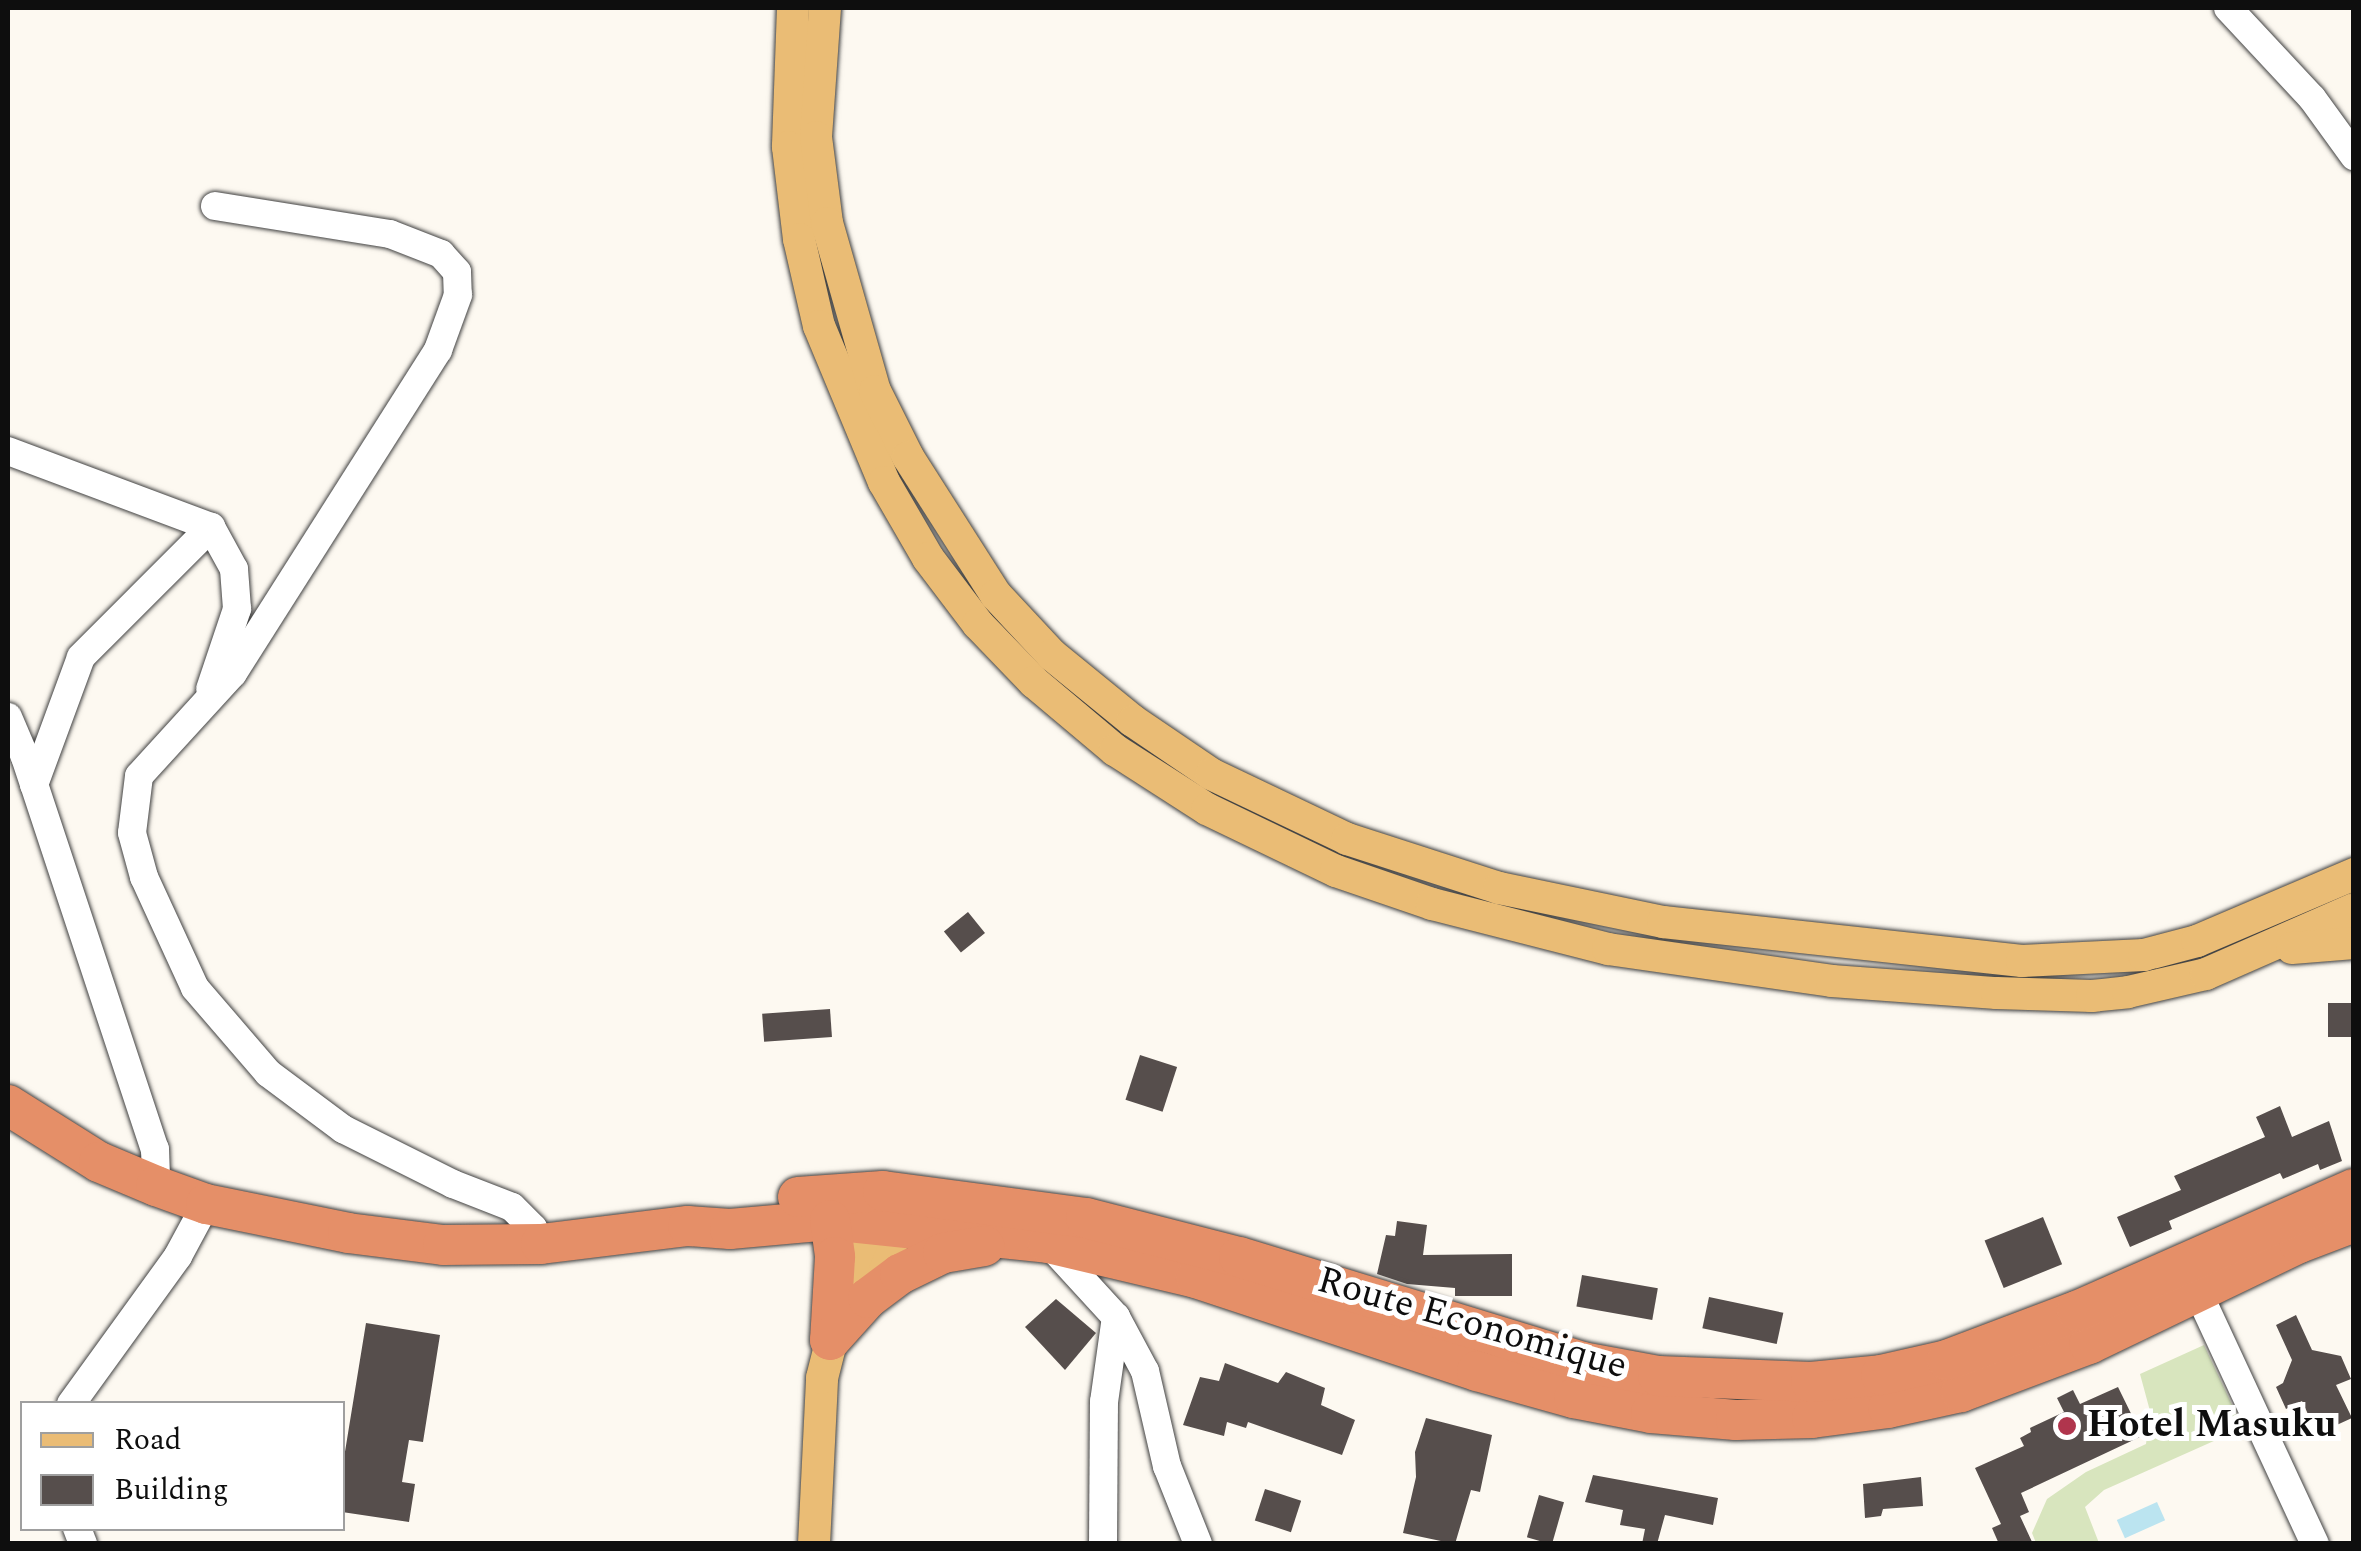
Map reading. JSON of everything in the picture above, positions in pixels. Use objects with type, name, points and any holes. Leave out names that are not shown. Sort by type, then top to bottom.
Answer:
[{"type":"highway","name":"Route Economique","points":[[8,1105],[100,1162],[156,1186],[206,1204],[348,1233],[443,1245],[541,1244],[688,1226],[730,1229],[830,1220],[893,1208],[1042,1243],[1236,1274],[1582,1362],[1658,1376],[1736,1383],[1811,1382],[1881,1374],[1947,1360],[2077,1311],[2354,1222]]},
{"type":"highway","name":"Route Economique","points":[[2190,1276],[2354,1189]]},
{"type":"highway","name":"Route Economique","points":[[688,1226],[737,1207],[893,1208],[1086,1218],[1236,1274]]},
{"type":"highway","points":[[830,1220],[836,1257],[830,1340]]},
{"type":"highway","points":[[830,1340],[868,1298],[900,1274],[929,1260],[980,1246],[1042,1243]]},
{"type":"main road","points":[[794,8],[788,147],[799,239],[819,326],[884,482],[920,542],[978,624],[1034,682],[1116,750],[1207,810],[1336,872],[1432,904],[1608,949],[1832,981],[1997,994],[2092,996],[2206,974],[2290,949],[2354,943]]},
{"type":"main road","points":[[825,8],[816,137],[826,223],[852,323],[883,407],[908,457],[996,595],[1052,655],[1133,721],[1211,774],[1347,839],[1499,888],[1664,922],[2022,961],[2144,955],[2197,941],[2354,874]]},
{"type":"main road","points":[[2206,974],[2354,909]]},
{"type":"main road","points":[[814,1544],[816,1431],[830,1340],[893,1208]]},
{"type":"street","points":[[2228,8],[2312,98],[2354,156]]},
{"type":"street","points":[[216,206],[390,234],[441,254],[457,272],[458,295],[438,350],[233,673],[139,776],[132,833],[144,877],[195,988],[268,1073],[343,1129],[512,1208],[533,1228],[541,1244]]},
{"type":"street","points":[[8,451],[211,527],[234,569],[237,609],[204,705]]},
{"type":"street","points":[[34,785],[81,657],[211,527]]},
{"type":"street","points":[[8,717],[155,1149],[156,1186]]},
{"type":"street","points":[[73,1401],[112,1341],[178,1256],[206,1204]]},
{"type":"street","points":[[1042,1243],[1116,1317],[1145,1371],[1168,1466],[1198,1544]]},
{"type":"street","points":[[2190,1276],[2316,1544]]},
{"type":"street","points":[[1103,1544],[1104,1402],[1116,1317]]},
{"type":"green space","points":[[2204,1345],[2243,1428],[2104,1490],[2085,1507],[2099,1543],[2036,1543],[2032,1533],[2047,1499],[2086,1472],[2146,1444],[2150,1411],[2140,1374]]},
{"type":"water","points":[[2157,1502],[2165,1520],[2125,1538],[2117,1520]]},
{"type":"building","points":[[968,912],[985,933],[961,952],[944,932]]},
{"type":"building","points":[[2328,1003],[2354,1003],[2354,1037],[2328,1037]]},
{"type":"building","points":[[830,1009],[832,1037],[764,1042],[762,1014]]},
{"type":"building","points":[[1140,1055],[1177,1067],[1163,1112],[1125,1100]]},
{"type":"building","points":[[2280,1106],[2292,1137],[2329,1121],[2342,1161],[2320,1170],[2318,1164],[2283,1179],[2280,1173],[2169,1221],[2172,1229],[2130,1247],[2117,1217],[2181,1190],[2174,1176],[2265,1137],[2256,1117]]},
{"type":"building","points":[[2043,1217],[2062,1264],[2004,1288],[1985,1241]]},
{"type":"building","points":[[1397,1221],[1427,1225],[1423,1255],[1512,1254],[1512,1296],[1455,1296],[1455,1288],[1407,1284],[1377,1274],[1386,1235],[1395,1236]]},
{"type":"building","points":[[1582,1275],[1658,1288],[1652,1320],[1576,1307]]},
{"type":"building","points":[[1709,1297],[1783,1313],[1777,1344],[1702,1328]]},
{"type":"building","points":[[1056,1299],[1096,1333],[1065,1370],[1025,1327]]},
{"type":"building","points":[[2296,1315],[2312,1350],[2341,1356],[2351,1379],[2336,1385],[2352,1418],[2317,1434],[2302,1401],[2286,1409],[2276,1387],[2283,1383],[2292,1360],[2276,1325]]},
{"type":"building","points":[[366,1323],[440,1335],[423,1442],[409,1440],[402,1482],[415,1484],[409,1522],[345,1512],[345,1452]]},
{"type":"building","points":[[1225,1363],[1278,1383],[1286,1372],[1325,1388],[1321,1405],[1355,1420],[1342,1455],[1248,1422],[1246,1428],[1227,1422],[1224,1436],[1183,1425],[1200,1377],[1219,1381]]},
{"type":"building","points":[[2118,1387],[2142,1436],[2021,1493],[2029,1512],[2020,1516],[2033,1544],[1999,1544],[1992,1528],[2001,1524],[1975,1468],[2024,1446],[2020,1438],[2031,1432],[2030,1428],[2064,1412],[2057,1398],[2073,1390],[2080,1404]]},
{"type":"building","points":[[1426,1418],[1492,1435],[1480,1492],[1471,1490],[1455,1544],[1403,1533],[1416,1477],[1415,1452]]},
{"type":"building","points":[[1593,1475],[1718,1498],[1713,1525],[1665,1515],[1657,1544],[1642,1544],[1645,1529],[1620,1525],[1623,1510],[1585,1502]]},
{"type":"building","points":[[1921,1477],[1923,1506],[1883,1509],[1881,1516],[1865,1518],[1863,1484]]},
{"type":"building","points":[[1265,1489],[1301,1501],[1291,1532],[1255,1520]]},
{"type":"building","points":[[1539,1495],[1564,1502],[1552,1544],[1527,1537]]},
{"type":"place","name":"Hotel Masuku","points":[[2067,1426]]}]
